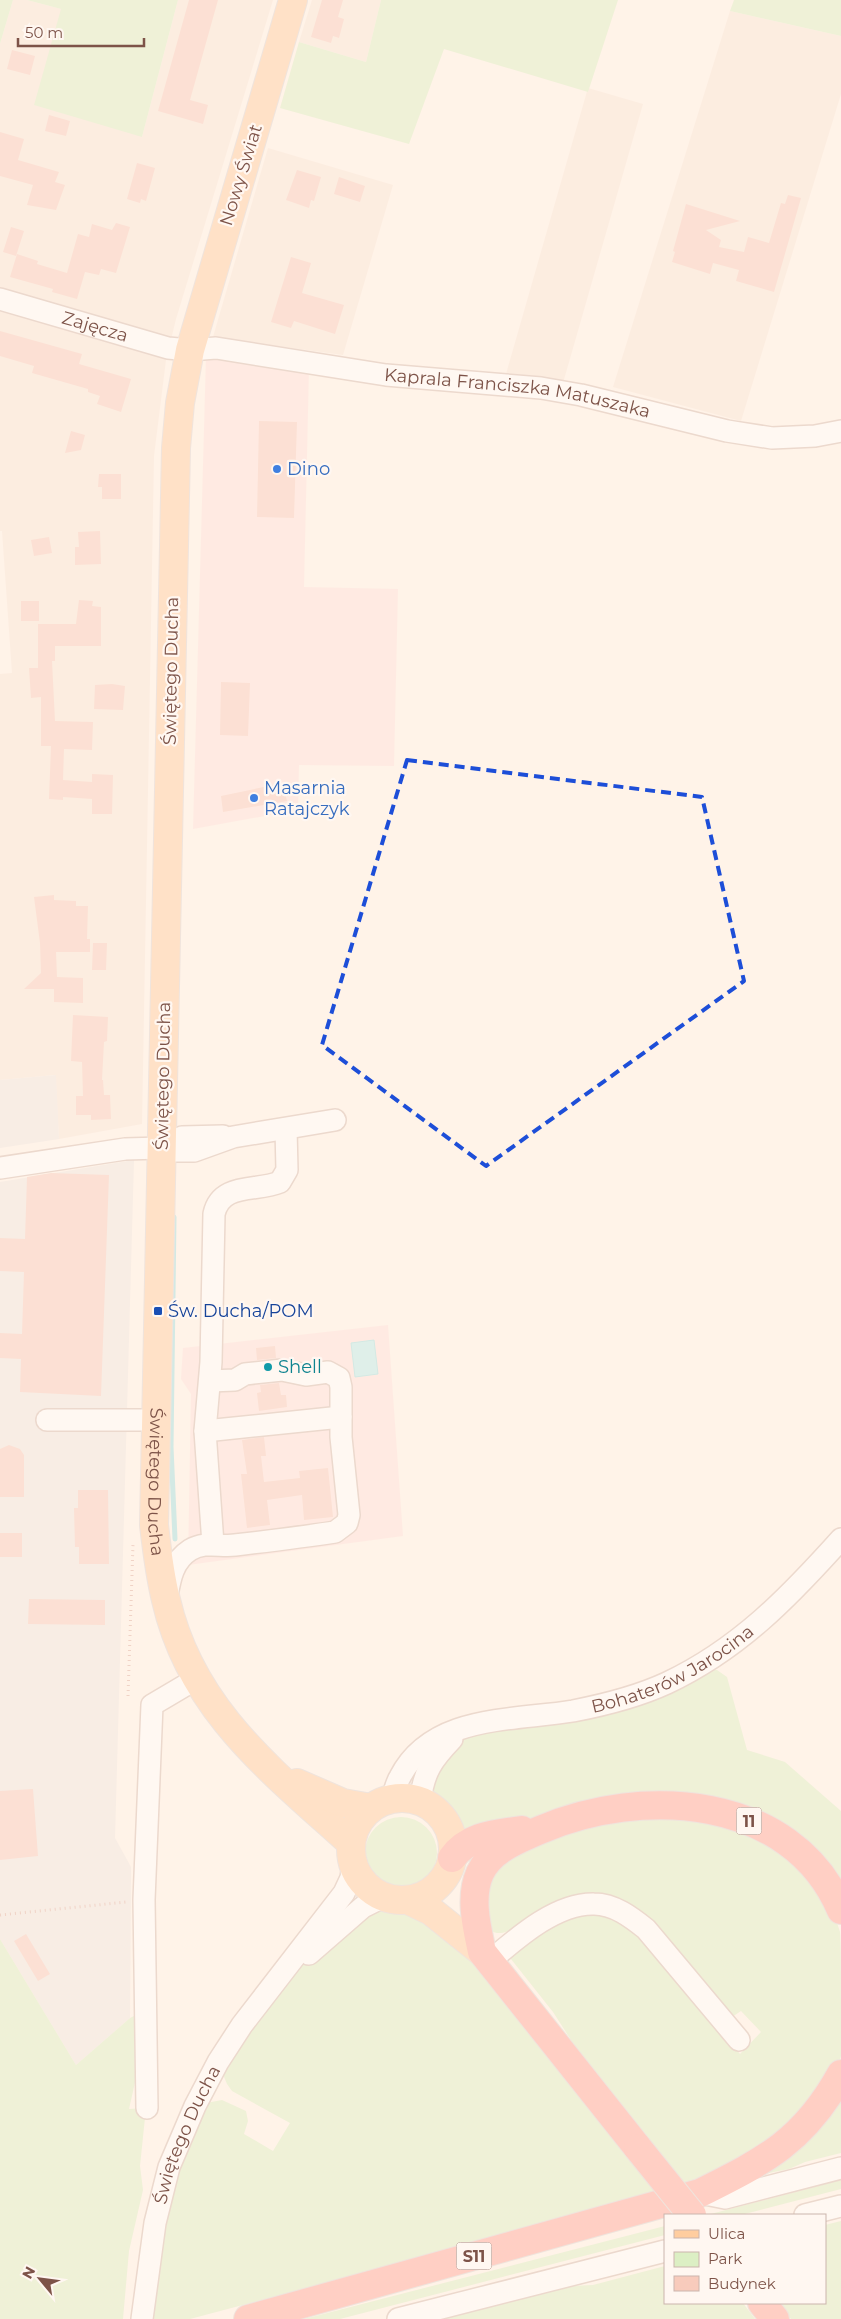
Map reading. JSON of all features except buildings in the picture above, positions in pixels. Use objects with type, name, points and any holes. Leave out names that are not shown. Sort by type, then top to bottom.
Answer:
[{"type":"highway","name":"11","points":[[447,1869],[459,1848],[481,1837],[549,1826],[620,1808],[684,1806],[711,1810],[742,1818],[764,1828],[797,1851],[826,1884],[841,1910]]},
{"type":"highway","name":"11","points":[[549,1826],[503,1848],[483,1868],[476,1884],[475,1896],[478,1933],[486,1956],[638,2148],[696,2204]]},
{"type":"highway","points":[[696,2204],[789,2142],[811,2121],[841,2074]]},
{"type":"highway","name":"S11","points":[[248,2319],[696,2204]]},
{"type":"highway","points":[[763,2304],[775,2319]]},
{"type":"main road","name":"Nowy Świat","points":[[190,350],[293,0]]},
{"type":"main road","name":"Świętego Ducha","points":[[190,350],[180,403],[176,448],[154,1526],[166,1602],[178,1640],[196,1679],[218,1712],[352,1854]]},
{"type":"main road","name":"Świętego Ducha","points":[[271,1770],[320,1795],[343,1803],[381,1803]]},
{"type":"main road","points":[[401,1797],[420,1801],[432,1808],[442,1818],[449,1830],[452,1844],[444,1890],[486,1956],[431,1911],[364,1884],[352,1854],[354,1829],[361,1818],[381,1803],[401,1797]]},
{"type":"main road","points":[[396,1898],[421,1896],[447,1869]]},
{"type":"street","name":"Zajęcza","points":[[0,299],[168,348],[190,350]]},
{"type":"street","name":"Kaprala Franciszka Matuszaka","points":[[190,350],[216,348],[386,375],[541,388],[581,395],[728,431],[772,438],[815,436],[841,431]]},
{"type":"street","points":[[0,1168],[125,1149],[161,1148],[174,1151],[194,1151],[233,1137],[335,1120]]},
{"type":"street","points":[[213,1544],[205,1431],[210,1376],[216,1208],[224,1196],[230,1193],[280,1182],[287,1170],[286,1129]]},
{"type":"street","points":[[166,1602],[170,1580],[178,1561],[196,1547],[213,1544],[232,1545],[335,1532],[347,1523],[349,1510],[341,1417],[340,1381],[333,1373],[306,1375],[282,1370],[244,1374],[234,1380],[210,1376]]},
{"type":"street","points":[[205,1431],[341,1417]]},
{"type":"street","points":[[47,1420],[155,1420]]},
{"type":"street","name":"Bohaterów Jarocina","points":[[381,1803],[418,1753],[446,1734],[465,1726],[574,1710],[624,1698],[665,1684],[706,1664],[755,1627],[810,1574],[841,1539]]},
{"type":"street","points":[[147,2108],[144,1900],[152,1704],[196,1679]]},
{"type":"street","points":[[420,1801],[422,1782],[429,1766],[465,1726]]},
{"type":"street","name":"Świętego Ducha","points":[[142,2319],[145,2282],[155,2223],[169,2167],[183,2131],[218,2062],[260,1999],[284,1972],[344,1894],[351,1878],[352,1854]]},
{"type":"street","name":"Świętego Ducha","points":[[284,1972],[318,1947],[363,1907],[396,1898]]},
{"type":"street","points":[[486,1956],[555,1915],[574,1906],[595,1904],[612,1908],[630,1916],[646,1929],[739,2040]]},
{"type":"street","name":"S11","points":[[696,2204],[841,2168]]},
{"type":"street","points":[[809,2214],[841,2206]]},
{"type":"street","name":"S11","points":[[398,2319],[664,2251]]},
{"type":"path","points":[[128,1696],[133,1537]]},
{"type":"path","points":[[0,1915],[144,1900]]},
{"type":"highlighted area","points":[[407,760],[702,797],[744,981],[486,1166],[322,1045]]},
{"type":"shaded area","points":[[13,0],[27,0],[61,9],[142,137],[178,0],[273,0],[176,319],[166,360],[154,456],[142,1124],[59,1139],[55,1075],[0,1080],[0,674],[12,673],[2,531],[0,531],[0,44]]},
{"type":"shaded area","points":[[312,0],[381,0],[366,62],[299,42]]},
{"type":"shaded area","points":[[730,11],[841,36],[841,94],[741,421],[613,387]]},
{"type":"shaded area","points":[[588,88],[643,104],[563,383],[506,374]]},
{"type":"shaded area","points":[[268,148],[393,185],[343,355],[213,337]]},
{"type":"shaded area","points":[[206,356],[309,368],[304,587],[398,589],[394,766],[299,765],[298,810],[193,829]]},
{"type":"shaded area","points":[[56,1075],[59,1139],[0,1148],[0,1080]]},
{"type":"shaded area","points":[[134,1160],[115,1838],[131,1867],[130,2018],[76,2065],[0,1939],[0,1182]]},
{"type":"shaded area","points":[[388,1325],[403,1536],[188,1565],[191,1394],[181,1379],[183,1348]]},
{"type":"green space","points":[[0,0],[13,0],[0,44]]},
{"type":"green space","points":[[27,0],[178,0],[142,137],[34,105],[61,9]]},
{"type":"green space","points":[[381,0],[618,0],[588,92],[444,49],[409,144],[280,108],[299,42],[366,62]]},
{"type":"green space","points":[[734,0],[841,0],[841,36],[730,11]]},
{"type":"green space","points":[[707,1670],[717,1670],[727,1677],[747,1750],[785,1762],[841,1811],[841,1893],[726,1803],[461,1837],[454,1834],[446,1818],[430,1795],[433,1764],[457,1740]]},
{"type":"green space","points":[[674,1815],[732,1827],[767,1843],[783,1855],[812,1883],[828,1906],[840,1932],[841,1946],[841,2056],[837,2069],[827,2086],[812,2108],[781,2139],[764,2151],[725,2172],[685,2187],[600,2085],[553,2012],[507,1954],[506,1948],[545,1921],[573,1910],[586,1908],[600,1909],[613,1913],[641,1930],[740,2054],[761,2032],[741,2011],[729,2019],[720,2015],[646,1924],[621,1906],[591,1897],[570,1898],[553,1903],[506,1932],[495,1933],[486,1924],[481,1900],[483,1884],[488,1872],[498,1857],[512,1848],[608,1824]]},
{"type":"green space","points":[[401,1817],[421,1823],[431,1833],[437,1853],[431,1873],[421,1883],[401,1889],[381,1883],[371,1873],[365,1853],[371,1833],[381,1823]]},
{"type":"green space","points":[[377,1906],[405,1907],[437,1924],[490,1982],[659,2194],[190,2319],[152,2319],[166,2214],[181,2166],[206,2103],[222,2100],[246,2111],[248,2121],[244,2134],[273,2151],[290,2123],[232,2091],[222,2072],[235,2049],[284,1985],[309,1958]]},
{"type":"green space","points":[[0,1939],[76,2065],[130,2018],[140,2013],[136,2078],[129,2109],[146,2108],[140,2166],[143,2190],[129,2251],[123,2319],[0,2319]]},
{"type":"green space","points":[[841,2098],[841,2153],[805,2162],[789,2169],[764,2174]]},
{"type":"green space","points":[[841,2180],[841,2189],[745,2214],[711,2214]]},
{"type":"green space","points":[[841,2221],[841,2319],[791,2319],[777,2304],[826,2304],[826,2225]]},
{"type":"green space","points":[[664,2226],[664,2235],[340,2319],[304,2319]]},
{"type":"green space","points":[[664,2266],[664,2304],[744,2304],[755,2319],[441,2319],[571,2286],[593,2285]]},
{"type":"water","points":[[374,1340],[378,1374],[355,1377],[351,1343]]},
{"type":"waterway","points":[[174,1217],[171,1447],[175,1539]]},
{"type":"place","name":"Dino","points":[[277,469]]},
{"type":"place","name":"Masarnia Ratajczyk","points":[[254,798]]},
{"type":"place","name":"Św. Ducha/POM","points":[[158,1311]]},
{"type":"place","name":"Shell","points":[[268,1367]]}]
